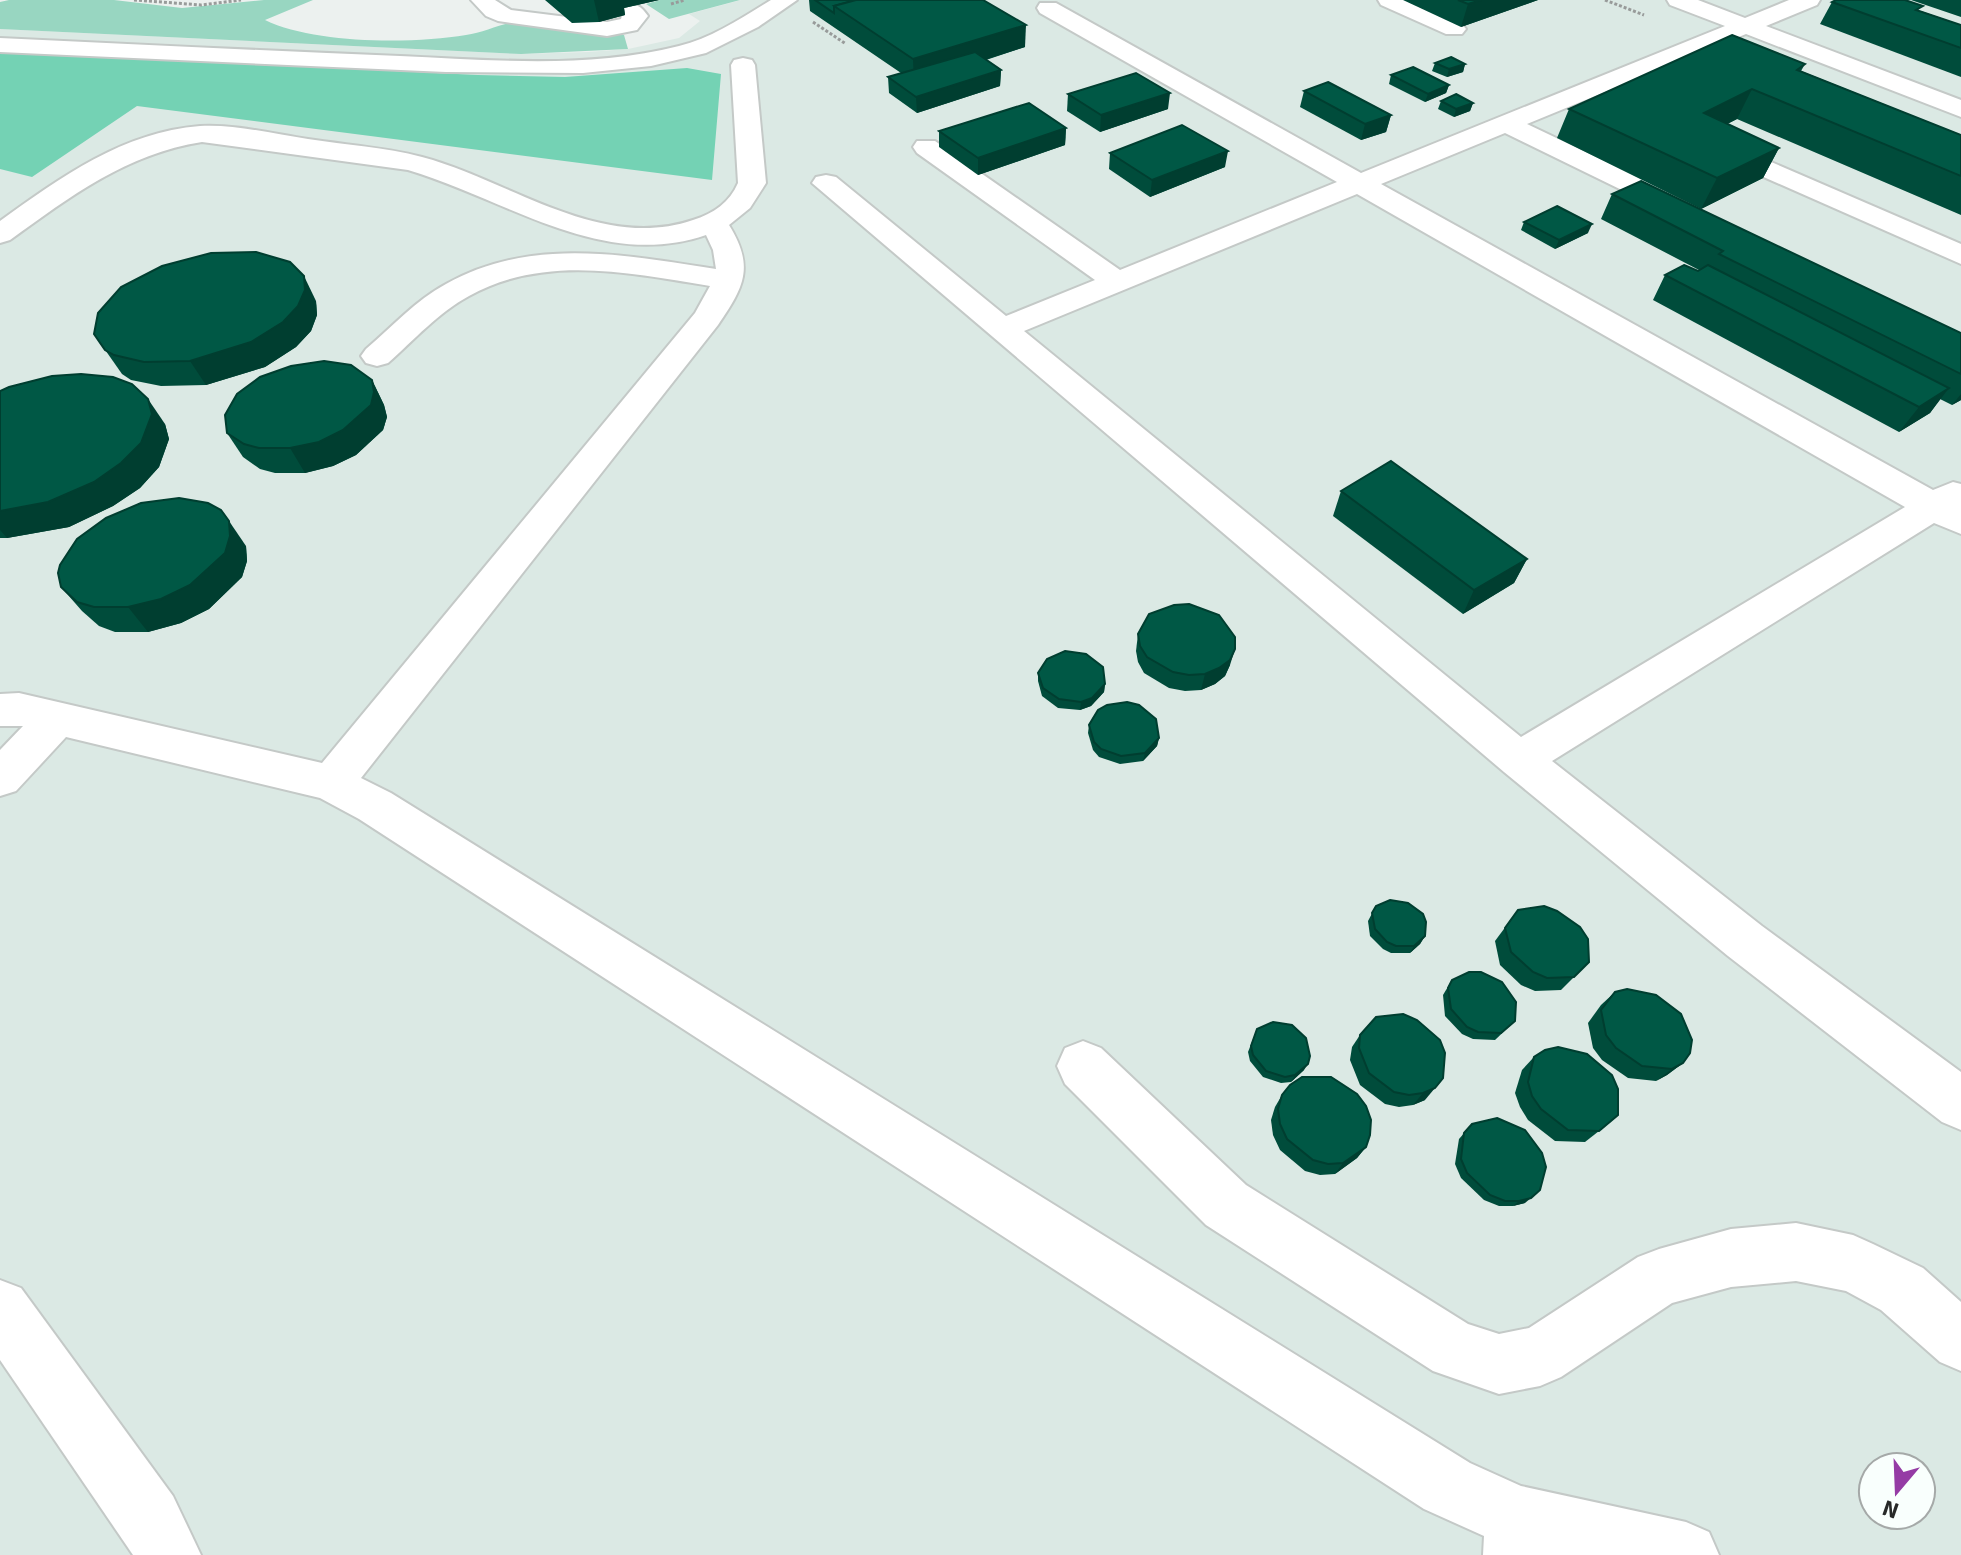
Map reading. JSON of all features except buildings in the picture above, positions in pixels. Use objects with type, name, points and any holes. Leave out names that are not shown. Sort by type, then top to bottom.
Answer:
[{"type":"lane","points":[[482,0],[494,11],[506,16],[607,29],[629,25],[637,16],[633,11]]},
{"type":"lane","points":[[0,45],[354,62],[539,67],[634,61],[704,46],[786,0]]},
{"type":"lane","points":[[1040,4],[1077,0]]},
{"type":"lane","points":[[1389,0],[1454,29]]},
{"type":"lane","points":[[1678,0],[1961,109]]},
{"type":"lane","points":[[1002,329],[1809,0]]},
{"type":"lane","points":[[1040,4],[1360,184],[1952,506]]},
{"type":"lane","points":[[0,234],[114,157],[153,142],[202,134],[229,135],[413,163],[462,178],[591,232],[615,237],[673,235],[701,229],[746,199],[752,183],[743,65],[746,45],[742,39],[729,34]]},
{"type":"lane","points":[[704,46],[743,65]]},
{"type":"lane","points":[[1506,124],[1707,221]]},
{"type":"lane","points":[[926,147],[1117,282]]},
{"type":"lane","points":[[1734,154],[1961,255]]},
{"type":"lane","points":[[826,183],[1519,760],[1745,941],[1961,1104]]},
{"type":"lane","points":[[331,783],[707,318],[732,267],[730,247],[713,223]]},
{"type":"lane","points":[[377,356],[438,303],[480,278],[562,259],[728,280]]},
{"type":"lane","points":[[1519,760],[1952,506]]},
{"type":"lane","points":[[0,710],[19,709],[331,783],[388,814],[1447,1486],[1517,1537],[1686,1555]]},
{"type":"lane","points":[[0,778],[58,718]]},
{"type":"lane","points":[[1083,1066],[1226,1205],[1454,1350],[1499,1364],[1540,1356],[1659,1278],[1731,1258],[1796,1252],[1853,1264],[1902,1289],[1961,1341]]},
{"type":"lane","points":[[0,1309],[150,1519],[168,1555]]},
{"type":"path","points":[[134,0],[201,5],[241,0]]},
{"type":"shaded area","points":[[741,0],[1961,0],[1961,1555],[0,1555],[0,29],[521,54],[628,49],[679,38],[700,21],[689,14]]},
{"type":"green space","points":[[114,0],[182,8],[264,0],[313,0],[265,20],[309,34],[392,41],[444,38],[473,34],[514,22],[533,22],[624,35],[628,49],[521,54],[0,29],[0,2]]},
{"type":"green space","points":[[660,0],[740,0],[669,19],[646,4]]},
{"type":"green space","points":[[0,52],[478,75],[565,77],[687,68],[721,74],[712,180],[137,106],[32,177],[0,169]]}]
